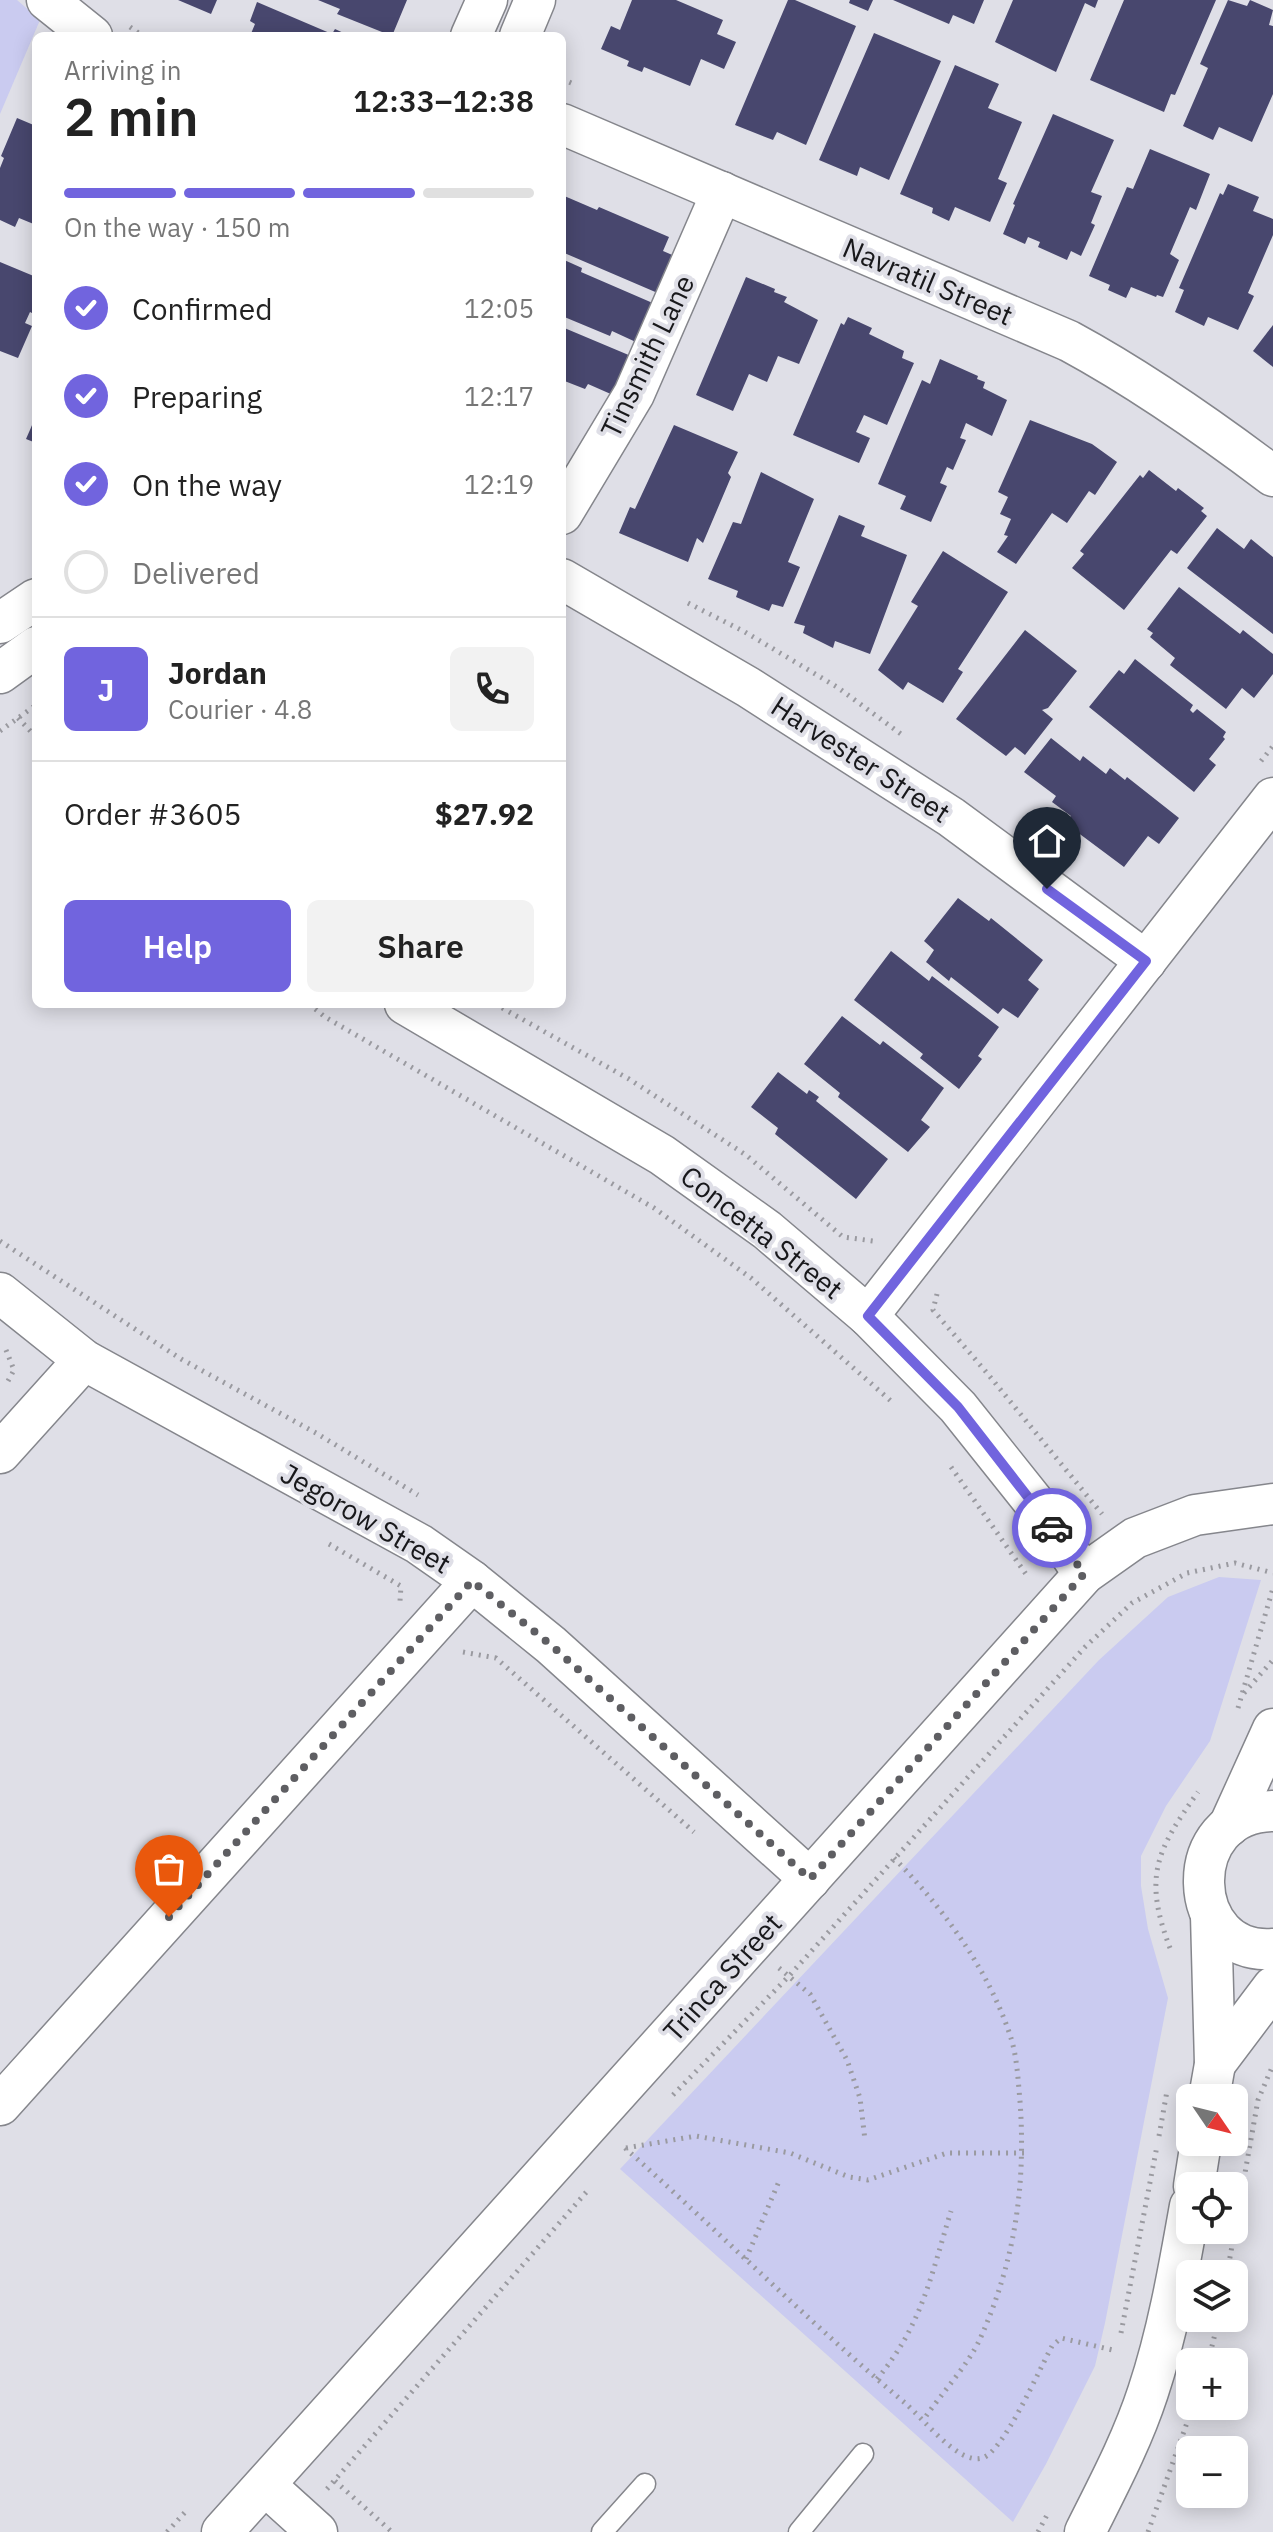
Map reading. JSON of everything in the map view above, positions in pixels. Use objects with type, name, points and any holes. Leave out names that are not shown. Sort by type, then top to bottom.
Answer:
[{"type":"street","points":[[47,0],[87,32]]},
{"type":"street","points":[[473,32],[487,0]]},
{"type":"street","points":[[522,32],[535,0]]},
{"type":"street","name":"Navratil Street","points":[[566,126],[1069,341],[1116,367],[1206,426],[1273,476]]},
{"type":"street","name":"Tinsmith Lane","points":[[566,507],[634,394],[722,192]]},
{"type":"street","name":"Harvester Street","points":[[566,581],[748,687],[951,817],[1146,961]]},
{"type":"street","points":[[0,623],[32,602]]},
{"type":"street","points":[[868,1316],[1273,798]]},
{"type":"street","name":"Concetta Street","points":[[412,1008],[662,1155],[767,1230],[868,1316],[958,1407],[1037,1506],[1084,1574]]},
{"type":"street","name":"Jegorow Street","points":[[0,1293],[84,1360],[419,1544],[472,1581],[551,1645],[810,1879]]},
{"type":"street","points":[[0,1453],[84,1360]]},
{"type":"street","name":"Trinca Street","points":[[222,2532],[1084,1574],[1135,1538],[1195,1515],[1273,1504]]},
{"type":"street","points":[[0,2105],[472,1581]]},
{"type":"street","points":[[1229,1826],[1273,1729]]},
{"type":"street","points":[[1273,1811],[1248,1815],[1229,1826],[1215,1840],[1206,1857],[1202,1877],[1204,1897],[1211,1915],[1225,1933],[1244,1945],[1273,1949]]},
{"type":"street","points":[[1211,1915],[1212,2081]]},
{"type":"street","points":[[1212,2081],[1273,1987]]},
{"type":"street","points":[[1085,2532],[1128,2446],[1149,2391],[1183,2244]]},
{"type":"street","points":[[265,2485],[310,2525]]},
{"type":"lane","points":[[799,2532],[863,2454]]},
{"type":"lane","points":[[602,2532],[645,2484]]},
{"type":"path","points":[[0,731],[32,708]]},
{"type":"path","points":[[18,718],[32,733]]},
{"type":"path","points":[[314,1008],[654,1208],[751,1278],[894,1403]]},
{"type":"path","points":[[502,1008],[629,1079],[746,1155],[843,1237],[873,1241],[903,1221],[930,1237]]},
{"type":"path","points":[[938,1287],[933,1310],[1103,1515]]},
{"type":"path","points":[[0,1343],[14,1370],[7,1383]]},
{"type":"path","points":[[946,1460],[1029,1577]]},
{"type":"path","points":[[320,1538],[401,1586],[398,1616]]},
{"type":"path","points":[[667,2102],[789,1976],[1085,1647],[1132,1603],[1187,1573],[1199,1570],[1235,1563],[1273,1573]]},
{"type":"path","points":[[1238,1712],[1273,1588]]},
{"type":"path","points":[[453,1662],[464,1651],[496,1658],[705,1842]]},
{"type":"path","points":[[1241,1697],[1273,1660]]},
{"type":"path","points":[[1171,1951],[1154,1892],[1161,1850],[1206,1780]]},
{"type":"path","points":[[894,1858],[936,1904],[962,1941],[998,2004],[1011,2039],[1024,2153],[1016,2230],[998,2292],[979,2342],[924,2419]]},
{"type":"path","points":[[751,1945],[810,1994],[847,2060],[860,2098],[865,2140]]},
{"type":"path","points":[[1229,2260],[1258,2100],[1273,2065]]},
{"type":"path","points":[[1113,2365],[1169,2080]]},
{"type":"path","points":[[1248,2132],[1252,2133]]},
{"type":"path","points":[[619,2154],[635,2136]]},
{"type":"path","points":[[625,2148],[696,2136],[790,2153],[849,2177],[868,2180],[947,2153],[1024,2153]]},
{"type":"path","points":[[625,2148],[924,2419],[958,2454],[982,2458],[1000,2445],[1052,2346],[1061,2338],[1117,2351]]},
{"type":"path","points":[[310,2525],[335,2481],[599,2178]]},
{"type":"path","points":[[746,2259],[780,2179]]},
{"type":"path","points":[[877,2379],[899,2352],[918,2318],[951,2211]]},
{"type":"path","points":[[1148,2532],[1188,2420]]},
{"type":"path","points":[[335,2481],[392,2532]]},
{"type":"path","points":[[1038,2532],[1049,2511]]},
{"type":"shaded area","points":[[0,0],[17,0],[40,20],[35,32],[32,32],[32,39],[0,114]]},
{"type":"shaded area","points":[[1219,1577],[1261,1580],[1210,1741],[1166,1806],[1141,1856],[1141,1886],[1148,1929],[1168,1998],[1105,2323],[1095,2366],[1013,2522],[620,2169],[1099,1660],[1168,1597]]},
{"type":"building","points":[[178,0],[217,0],[211,14]]},
{"type":"building","points":[[318,0],[407,0],[394,32],[382,32],[337,14],[340,9]]},
{"type":"building","points":[[632,0],[676,0],[723,20],[717,34],[736,42],[724,69],[701,59],[690,86],[644,67],[642,72],[627,66],[629,61],[601,49],[611,26],[620,30]]},
{"type":"building","points":[[788,0],[795,0],[856,26],[806,145],[777,132],[773,140],[735,125]]},
{"type":"building","points":[[850,0],[873,0],[868,11],[849,3]]},
{"type":"building","points":[[893,0],[984,0],[974,24],[953,15],[949,24]]},
{"type":"building","points":[[1013,0],[1098,0],[1095,8],[1085,3],[1056,72],[995,42]]},
{"type":"building","points":[[1124,0],[1216,0],[1175,95],[1171,94],[1164,112],[1090,80]]},
{"type":"building","points":[[1228,0],[1247,6],[1250,0],[1273,10],[1269,25],[1273,26],[1273,94],[1252,142],[1219,127],[1213,140],[1183,126],[1208,68],[1200,64]]},
{"type":"building","points":[[257,2],[327,32],[252,32],[255,24],[250,21]]},
{"type":"building","points":[[874,33],[941,61],[889,180],[860,167],[857,176],[819,160]]},
{"type":"building","points":[[955,65],[999,84],[988,108],[1022,122],[998,179],[1007,183],[990,222],[955,207],[949,221],[932,213],[933,208],[900,194]]},
{"type":"building","points":[[1053,114],[1114,140],[1091,192],[1102,196],[1091,223],[1095,225],[1081,256],[1071,251],[1067,260],[1038,247],[1040,242],[1028,237],[1025,244],[1003,234]]},
{"type":"building","points":[[17,118],[32,124],[32,223],[19,218],[15,227],[0,220],[0,168],[4,158],[1,156]]},
{"type":"building","points":[[1150,149],[1210,174],[1196,210],[1190,207],[1170,254],[1179,260],[1163,297],[1131,287],[1126,298],[1108,290],[1110,285],[1089,276],[1127,187],[1133,189]]},
{"type":"building","points":[[1228,184],[1259,197],[1253,211],[1273,219],[1273,235],[1248,293],[1254,296],[1238,330],[1208,317],[1204,326],[1175,312],[1184,290],[1179,288],[1220,193],[1223,195]]},
{"type":"building","points":[[566,197],[597,210],[599,207],[669,237],[663,251],[677,257],[660,294],[566,254]]},
{"type":"building","points":[[566,261],[582,268],[581,272],[655,304],[638,343],[612,331],[610,336],[566,318]]},
{"type":"building","points":[[0,262],[32,275],[32,313],[25,323],[32,326],[18,358],[0,351]]},
{"type":"building","points":[[746,277],[775,289],[774,292],[787,297],[784,302],[818,320],[799,364],[778,356],[767,382],[749,374],[733,411],[696,395]]},
{"type":"building","points":[[848,317],[872,328],[869,334],[904,351],[902,358],[914,363],[887,425],[864,415],[856,432],[870,438],[859,463],[793,435],[841,323],[844,325]]},
{"type":"building","points":[[1273,325],[1273,367],[1253,351]]},
{"type":"building","points":[[566,329],[631,356],[613,395],[588,384],[585,389],[566,382]]},
{"type":"building","points":[[940,359],[978,376],[977,379],[985,382],[983,388],[1007,400],[992,436],[966,423],[960,438],[966,440],[953,470],[947,467],[940,483],[947,486],[931,522],[900,509],[906,496],[878,484],[922,380],[930,384]]},
{"type":"building","points":[[1030,420],[1092,444],[1117,462],[1095,495],[1089,491],[1067,523],[1052,513],[1016,564],[997,552],[1008,536],[1004,535],[1011,519],[1000,514],[1008,497],[998,492]]},
{"type":"building","points":[[32,425],[32,441],[26,439]]},
{"type":"building","points":[[674,425],[738,452],[728,473],[731,477],[703,543],[697,538],[688,562],[619,533],[630,507],[635,509]]},
{"type":"building","points":[[1149,470],[1204,508],[1201,511],[1207,516],[1177,554],[1171,550],[1124,610],[1072,568],[1084,554],[1080,551],[1140,475],[1143,478]]},
{"type":"building","points":[[761,472],[814,499],[788,562],[800,567],[783,607],[772,604],[769,611],[736,597],[738,591],[708,579],[733,522],[741,524]]},
{"type":"building","points":[[839,515],[865,526],[861,536],[907,555],[870,654],[835,641],[833,648],[803,633],[805,626],[794,623]]},
{"type":"building","points":[[1217,528],[1244,549],[1251,539],[1273,557],[1273,634],[1187,568]]},
{"type":"building","points":[[943,551],[1008,592],[958,669],[963,672],[943,703],[908,682],[903,690],[878,670],[918,606],[911,602]]},
{"type":"building","points":[[1179,587],[1240,634],[1243,630],[1273,654],[1273,674],[1254,698],[1242,688],[1226,709],[1170,665],[1175,658],[1150,637],[1153,633],[1147,629]]},
{"type":"building","points":[[1025,630],[1077,671],[1048,708],[1042,710],[1053,719],[1025,755],[1015,747],[1006,756],[956,719]]},
{"type":"building","points":[[1135,659],[1193,705],[1190,710],[1193,713],[1197,709],[1226,732],[1225,739],[1209,759],[1216,765],[1194,792],[1089,707],[1119,670],[1124,674]]},
{"type":"building","points":[[1051,738],[1080,761],[1083,756],[1106,774],[1110,768],[1125,780],[1127,777],[1179,818],[1159,844],[1148,836],[1124,867],[1065,823],[1071,816],[1052,802],[1056,796],[1024,772]]},
{"type":"building","points":[[958,898],[989,921],[991,918],[1043,960],[1028,980],[1039,989],[1018,1018],[1003,1008],[998,1014],[951,977],[949,981],[926,962],[934,950],[924,941]]},
{"type":"building","points":[[891,951],[929,981],[932,976],[999,1027],[978,1056],[982,1059],[959,1089],[920,1058],[923,1054],[854,1000]]},
{"type":"building","points":[[842,1016],[880,1045],[883,1041],[944,1088],[921,1120],[930,1127],[908,1152],[838,1097],[840,1093],[804,1064]]},
{"type":"building","points":[[778,1072],[807,1094],[809,1090],[819,1097],[816,1101],[888,1159],[856,1199],[775,1134],[778,1128],[751,1107]]},
{"type":"way so far","points":[[169,1917],[472,1581],[551,1645],[810,1879],[1084,1574],[1052,1528]]},
{"type":"route","points":[[1047,889],[1146,961],[868,1316],[958,1407],[1052,1528]]}]
